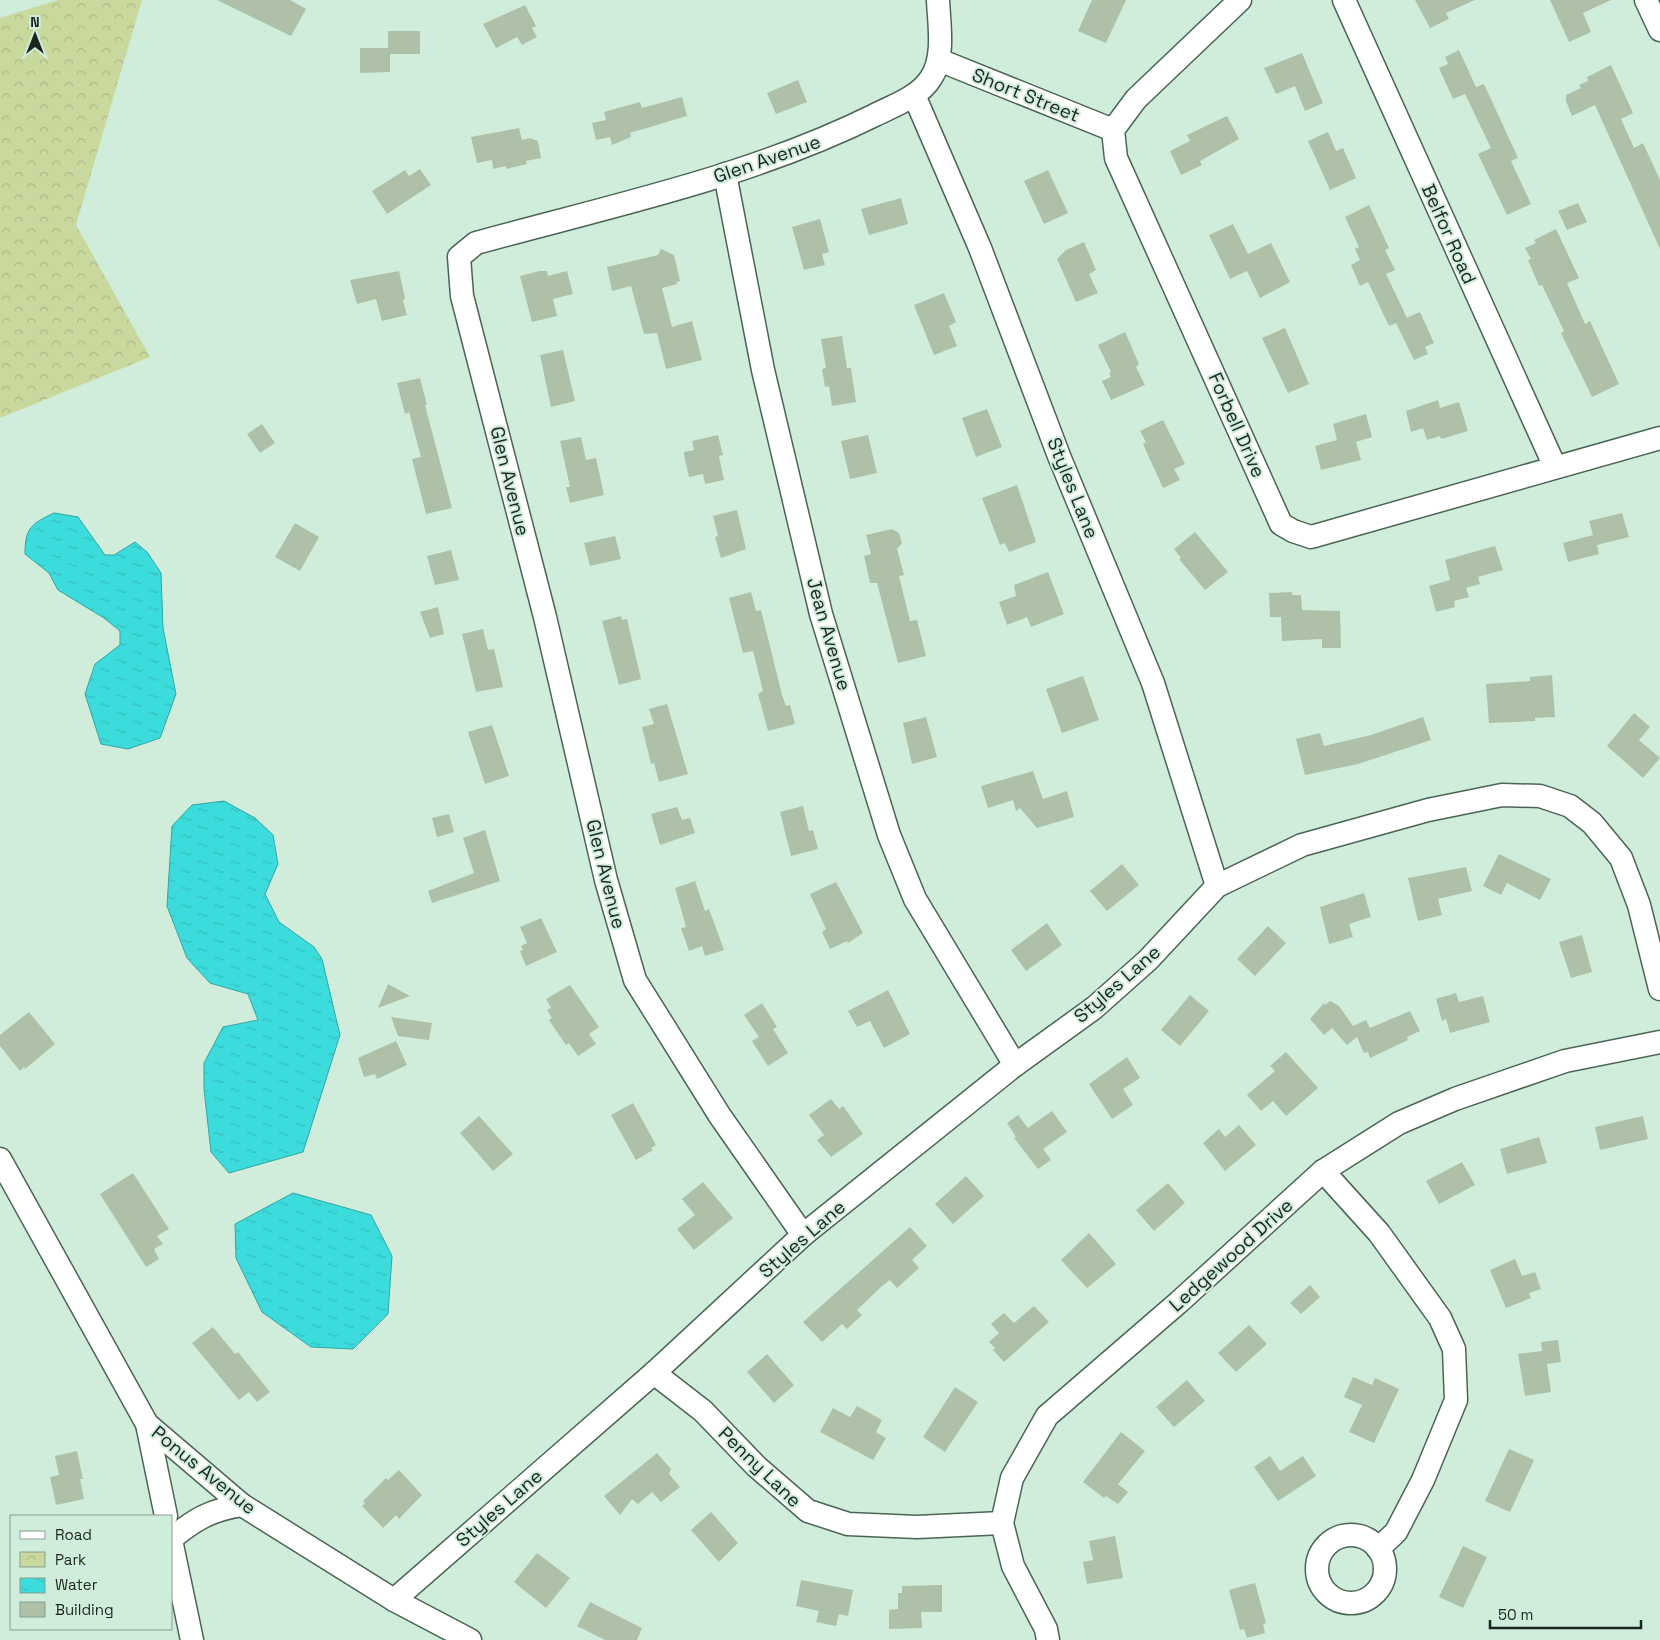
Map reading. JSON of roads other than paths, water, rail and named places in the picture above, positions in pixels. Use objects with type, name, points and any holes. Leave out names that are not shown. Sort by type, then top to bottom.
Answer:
[{"type":"street","name":"Glen Avenue","points":[[803,1235],[720,1116],[635,980],[606,880],[545,617],[462,296],[458,257],[476,243],[726,174],[829,138],[914,95],[932,78],[939,60],[938,0]]},
{"type":"street","points":[[1113,130],[1136,99],[1240,0]]},
{"type":"street","name":"Belfor Road","points":[[1344,0],[1555,467]]},
{"type":"street","points":[[1646,0],[1660,30]]},
{"type":"street","name":"Short Street","points":[[939,60],[1113,130]]},
{"type":"street","name":"Styles Lane","points":[[914,95],[980,248],[1059,456],[1153,683],[1217,886]]},
{"type":"street","name":"Forbell Drive","points":[[1113,130],[1116,158],[1281,524],[1293,532],[1311,538],[1660,438]]},
{"type":"street","name":"Jean Avenue","points":[[726,174],[763,370],[821,614],[889,835],[915,899],[1015,1065]]},
{"type":"street","name":"Styles Lane","points":[[394,1600],[654,1373],[803,1235],[1015,1065],[1094,1008],[1148,960],[1217,886],[1302,845],[1428,810],[1502,794],[1540,796],[1570,806],[1592,823],[1622,858],[1639,905],[1660,989]]},
{"type":"street","name":"Ledgewood Drive","points":[[1048,1640],[1046,1629],[1013,1566],[1002,1523],[1012,1478],[1047,1416],[1179,1302],[1323,1172],[1399,1123],[1455,1099],[1565,1061],[1660,1042]]},
{"type":"street","name":"Ponus Avenue","points":[[0,1159],[147,1424],[242,1505],[394,1600],[470,1640]]},
{"type":"street","points":[[1323,1172],[1379,1233],[1440,1318],[1454,1349],[1456,1400],[1423,1480],[1396,1532],[1378,1549]]},
{"type":"street","name":"Penny Lane","points":[[654,1373],[703,1411],[757,1467],[808,1512],[848,1524],[917,1527],[1002,1523]]},
{"type":"street","points":[[147,1424],[166,1515]]},
{"type":"street","points":[[172,1539],[201,1517],[218,1509],[242,1505]]},
{"type":"street","points":[[172,1545],[192,1640]]},
{"type":"water","points":[[54,513],[78,517],[105,555],[114,555],[135,542],[147,552],[161,573],[163,628],[176,694],[160,738],[128,749],[101,744],[85,694],[95,664],[120,645],[120,631],[104,618],[58,590],[49,573],[25,554],[26,538],[31,528],[40,520]]},
{"type":"water","points":[[224,801],[255,818],[273,835],[278,864],[265,894],[279,922],[314,947],[322,959],[340,1035],[303,1152],[229,1173],[211,1152],[204,1089],[204,1063],[223,1027],[258,1020],[248,994],[210,983],[187,958],[167,906],[172,826],[192,805]]},
{"type":"water","points":[[293,1193],[371,1215],[392,1256],[388,1314],[353,1349],[311,1347],[262,1312],[236,1258],[235,1224]]}]
